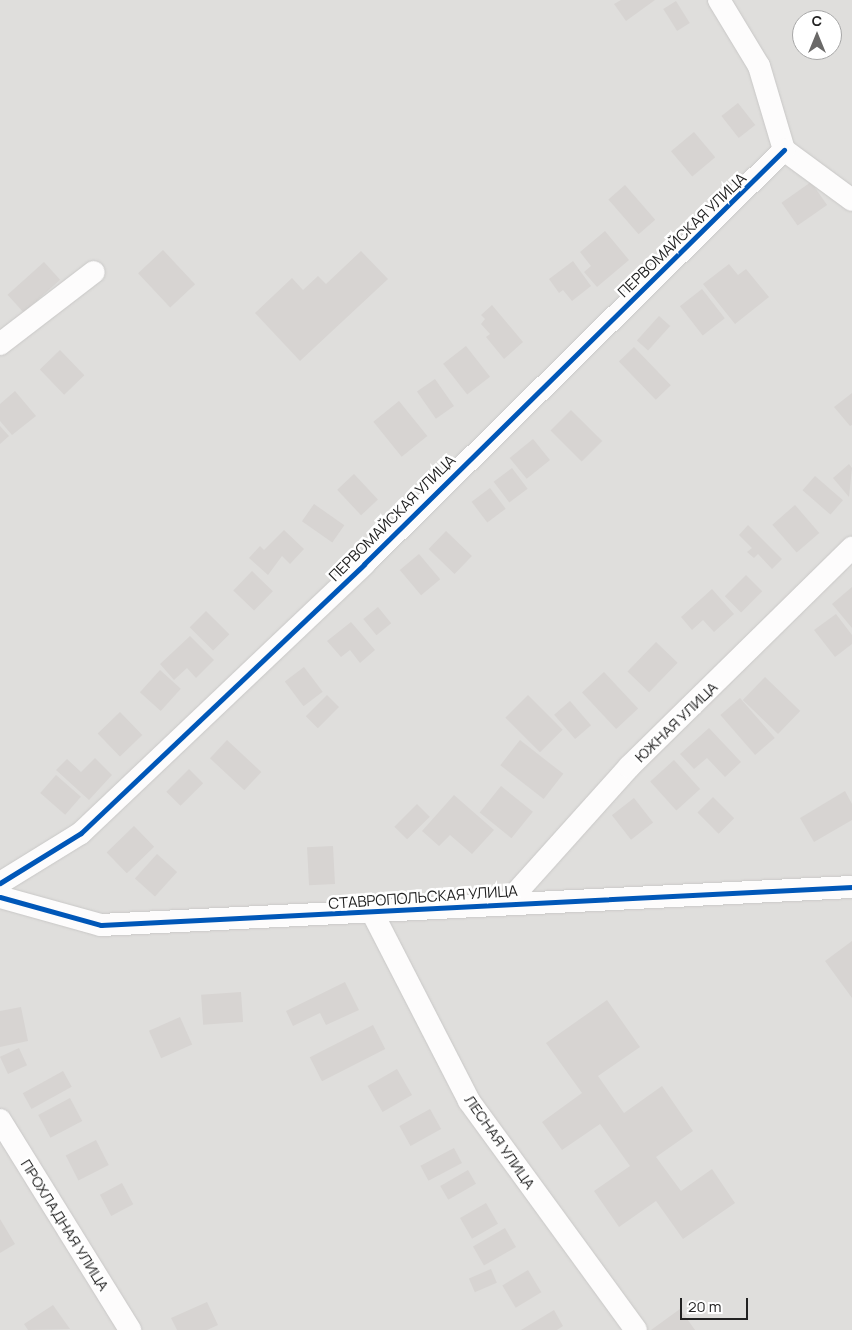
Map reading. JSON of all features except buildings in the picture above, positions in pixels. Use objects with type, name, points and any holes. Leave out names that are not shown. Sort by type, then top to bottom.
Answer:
[{"type":"street","points":[[719,0],[759,66],[784,150],[852,200]]},
{"type":"street","name":"ПЕРВОМАЙСКАЯ УЛИЦА","points":[[0,883],[81,833],[364,564],[784,150]]},
{"type":"street","points":[[0,344],[94,272]]},
{"type":"street","name":"ЮЖНАЯ УЛИЦА","points":[[507,903],[629,767],[852,548]]},
{"type":"street","name":"СТАВРОПОЛЬСКАЯ УЛИЦА","points":[[0,897],[101,925],[373,914],[507,903],[852,886]]},
{"type":"street","name":"ЛЕСНАЯ УЛИЦА","points":[[373,914],[469,1101],[636,1330]]},
{"type":"street","name":"ПРОХЛАДНАЯ УЛИЦА","points":[[0,1120],[130,1330]]},
{"type":"shaded area","points":[[0,0],[852,0],[852,1330],[0,1330]]},
{"type":"cycle path","points":[[0,883],[81,833],[364,564],[784,150]]},
{"type":"cycle path","points":[[0,897],[101,925],[852,887]]}]
